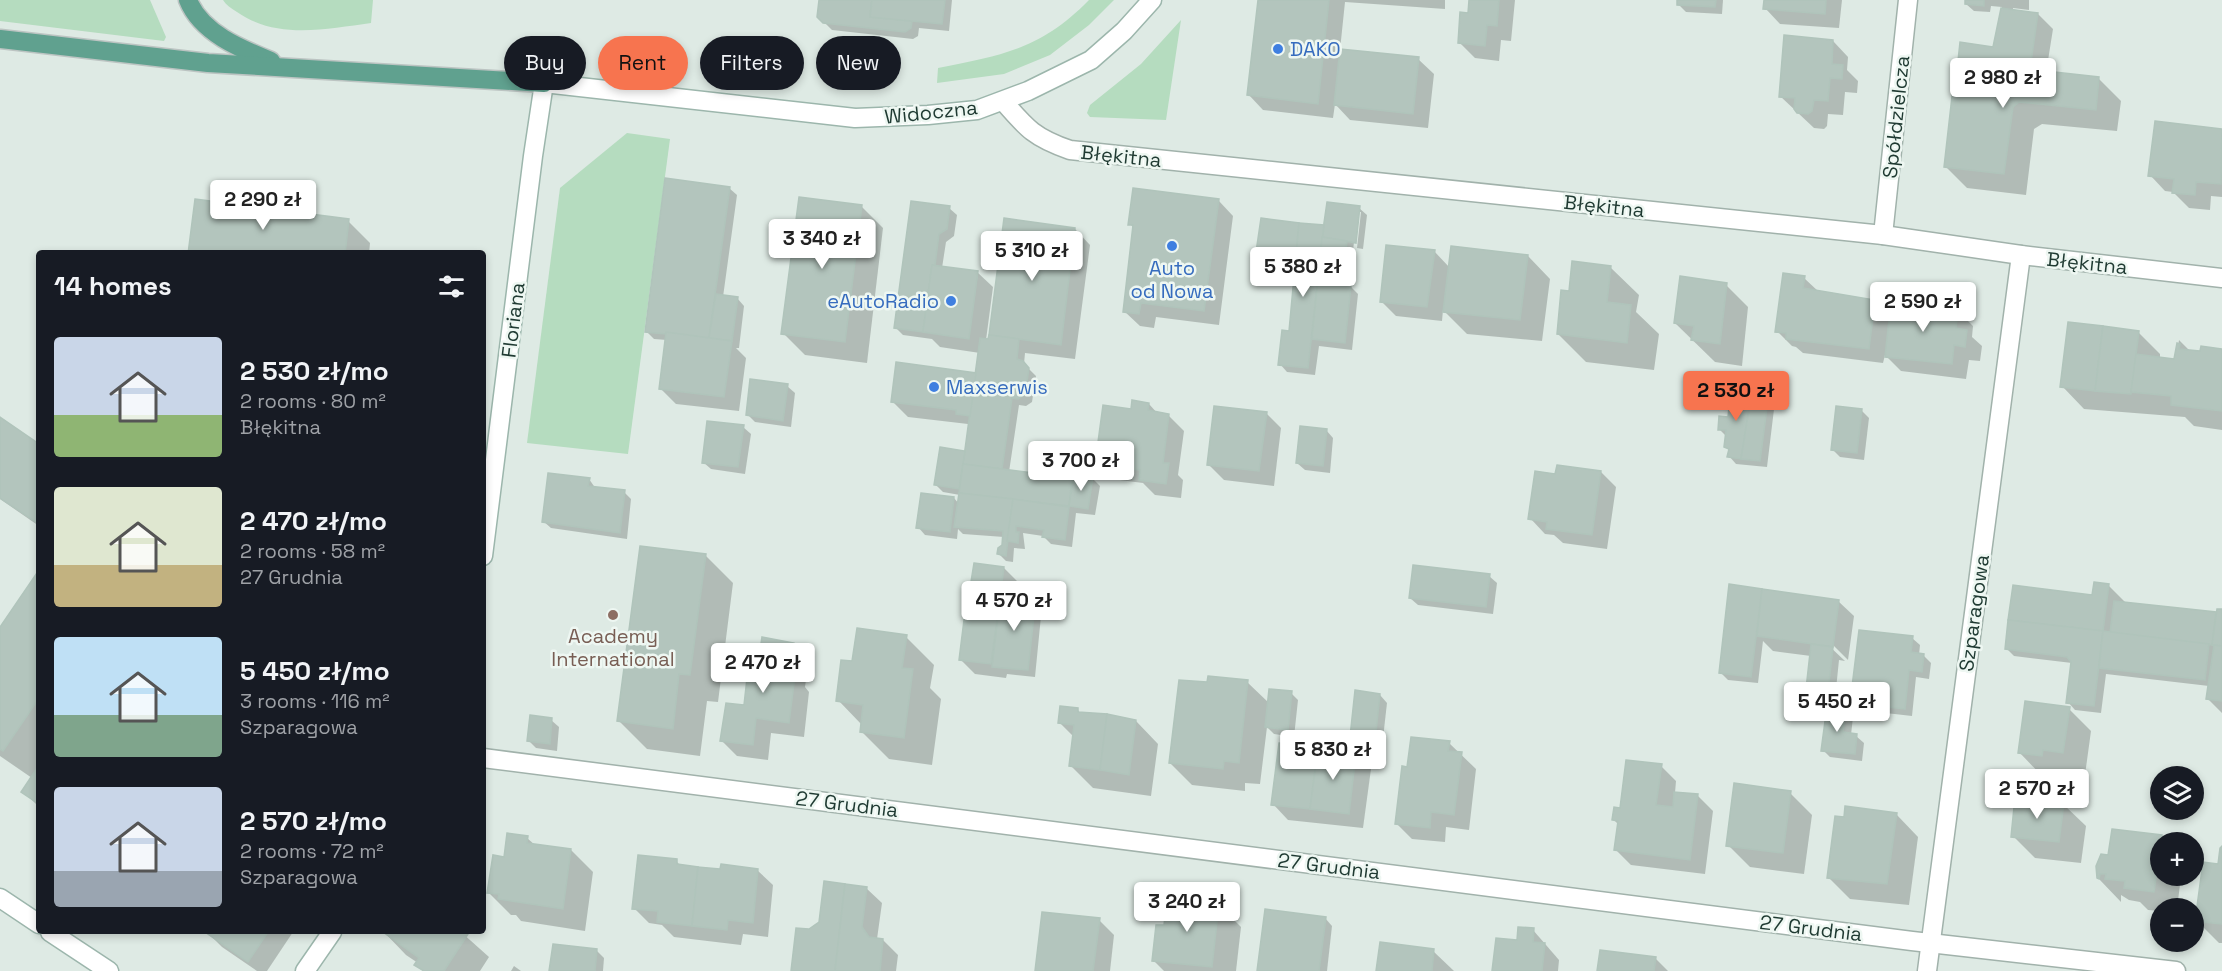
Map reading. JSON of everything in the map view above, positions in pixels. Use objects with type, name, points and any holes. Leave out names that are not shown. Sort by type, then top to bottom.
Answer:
[{"type":"main road","points":[[188,0],[205,25],[225,40],[250,53],[287,67]]},
{"type":"main road","points":[[0,39],[187,61],[504,81]]},
{"type":"street","name":"Widoczna","points":[[586,88],[855,118],[977,110],[1003,101],[1091,60],[1124,31],[1152,0]]},
{"type":"street","name":"Spółdzielcza","points":[[1883,235],[1908,0]]},
{"type":"street","name":"Floriana","points":[[486,532],[543,90]]},
{"type":"street","name":"Błękitna","points":[[1003,101],[1025,127],[1045,142],[1070,150],[1883,235],[2021,255],[2222,278]]},
{"type":"street","name":"Szparagowa","points":[[1928,971],[2021,255]]},
{"type":"street","name":"27 Grudnia","points":[[486,758],[1931,944],[2176,971]]},
{"type":"street","points":[[0,898],[36,922]]},
{"type":"street","points":[[53,934],[109,971]]},
{"type":"street","points":[[305,971],[331,934]]},
{"type":"green space","points":[[0,0],[150,0],[166,37],[164,41],[0,21]]},
{"type":"green space","points":[[223,0],[373,0],[371,23],[302,30],[268,26],[252,21]]},
{"type":"green space","points":[[1089,0],[1114,0],[1089,25],[1050,55],[1004,74],[937,83],[938,68],[1020,48],[1054,29]]},
{"type":"green space","points":[[1181,20],[1166,120],[1090,117],[1087,113],[1090,105],[1141,64]]},
{"type":"green space","points":[[627,133],[670,139],[628,454],[527,443],[560,188]]},
{"type":"building","points":[[819,0],[872,0],[870,17],[912,21],[911,28],[905,32],[823,23],[817,17]]},
{"type":"building","points":[[872,0],[945,0],[942,24],[870,17]]},
{"type":"building","points":[[1258,0],[1329,0],[1318,104],[1247,95]]},
{"type":"building","points":[[1469,0],[1499,0],[1497,26],[1487,25],[1485,46],[1458,43],[1460,12],[1468,13]]},
{"type":"building","points":[[1677,0],[1716,0],[1715,7],[1677,5]]},
{"type":"building","points":[[1764,0],[1826,0],[1825,14],[1763,9]]},
{"type":"building","points":[[1965,0],[1984,0],[1984,6],[1965,4]]},
{"type":"building","points":[[2001,8],[2038,13],[2030,69],[1958,61],[1960,42],[1993,47]]},
{"type":"building","points":[[1784,35],[1833,40],[1832,64],[1843,65],[1842,79],[1830,78],[1828,101],[1814,100],[1812,111],[1808,114],[1797,113],[1794,109],[1795,98],[1779,97]]},
{"type":"building","points":[[1340,49],[1419,57],[1413,114],[1334,105]]},
{"type":"building","points":[[1956,61],[2099,77],[2096,110],[2019,102],[2013,107],[2004,174],[1944,167]]},
{"type":"building","points":[[2155,121],[2222,129],[2221,184],[2196,182],[2195,195],[2172,193],[2174,179],[2148,176]]},
{"type":"building","points":[[665,178],[730,187],[709,338],[645,332]]},
{"type":"building","name":"Auto od Nowa","points":[[1133,188],[1219,199],[1204,311],[1141,303],[1139,314],[1123,312],[1133,225],[1128,225]]},
{"type":"building","points":[[799,197],[862,205],[845,342],[781,334]]},
{"type":"building","points":[[195,199],[349,219],[345,250],[189,250]]},
{"type":"building","points":[[911,201],[950,206],[947,229],[939,234],[935,265],[932,265],[923,332],[894,328]]},
{"type":"building","points":[[1327,202],[1360,206],[1356,243],[1322,237]]},
{"type":"building","points":[[1004,218],[1075,228],[1061,345],[989,335]]},
{"type":"building","points":[[1261,218],[1299,223],[1296,258],[1256,252]]},
{"type":"building","points":[[1299,223],[1324,225],[1308,368],[1278,365],[1282,330],[1289,331]]},
{"type":"building","points":[[1322,237],[1347,241],[1342,283],[1318,279]]},
{"type":"building","points":[[1386,245],[1435,250],[1427,307],[1380,302]]},
{"type":"building","points":[[1451,246],[1528,255],[1520,320],[1443,312]]},
{"type":"building","points":[[1572,261],[1611,266],[1607,302],[1631,305],[1627,343],[1557,334],[1561,290],[1569,291]]},
{"type":"building","name":"eAutoRadio","points":[[932,265],[978,271],[969,339],[923,332]]},
{"type":"building","points":[[1783,273],[1805,276],[1803,288],[1875,300],[1869,349],[1786,339],[1786,333],[1775,332]]},
{"type":"building","points":[[1680,276],[1727,283],[1720,344],[1691,340],[1694,326],[1674,323]]},
{"type":"building","points":[[1318,279],[1351,285],[1345,343],[1312,339]]},
{"type":"building","points":[[716,294],[738,297],[732,341],[709,338]]},
{"type":"building","points":[[1891,301],[1958,310],[1956,328],[1967,330],[1965,347],[1954,345],[1952,364],[1885,357]]},
{"type":"building","points":[[2068,322],[2103,326],[2095,391],[2060,387]]},
{"type":"building","points":[[2103,326],[2139,331],[2131,394],[2095,391]]},
{"type":"building","points":[[666,332],[732,341],[724,397],[659,389]]},
{"type":"building","points":[[989,335],[1019,339],[1017,359],[1023,361],[1029,368],[1025,394],[1018,399],[1012,398],[1002,469],[963,464],[980,338],[988,339]]},
{"type":"building","points":[[2177,343],[2180,344],[2179,349],[2200,351],[2201,346],[2222,349],[2222,411],[2171,405],[2171,396],[2131,392],[2136,354],[2174,359]]},
{"type":"building","name":"Maxserwis","points":[[896,362],[976,373],[970,416],[956,414],[956,410],[891,402]]},
{"type":"building","points":[[750,379],[788,384],[783,421],[746,415]]},
{"type":"building","points":[[1731,388],[1752,390],[1741,459],[1727,457],[1729,449],[1724,447],[1726,430],[1718,430],[1719,416],[1728,417]]},
{"type":"building","points":[[1752,390],[1769,392],[1760,461],[1741,459]]},
{"type":"building","points":[[1132,400],[1149,403],[1148,410],[1169,414],[1163,463],[1169,463],[1166,484],[1139,480],[1140,470],[1095,464],[1103,405],[1131,409]]},
{"type":"building","points":[[1214,406],[1267,412],[1259,471],[1207,465]]},
{"type":"building","points":[[1836,406],[1862,409],[1857,453],[1831,450]]},
{"type":"building","points":[[0,417],[36,442],[36,522],[0,498]]},
{"type":"building","points":[[707,421],[744,425],[738,467],[702,463]]},
{"type":"building","points":[[1300,426],[1327,429],[1323,466],[1296,463]]},
{"type":"building","points":[[940,447],[965,451],[959,489],[934,485]]},
{"type":"building","points":[[963,464],[1072,478],[1069,506],[959,493]]},
{"type":"building","points":[[1557,465],[1601,471],[1592,535],[1546,529],[1547,522],[1528,519],[1535,471],[1555,474]]},
{"type":"building","points":[[548,473],[590,478],[588,486],[625,490],[620,533],[542,522]]},
{"type":"building","points":[[1074,475],[1093,477],[1088,509],[1069,506]]},
{"type":"building","points":[[921,493],[954,497],[950,532],[916,528]]},
{"type":"building","points":[[959,493],[1013,499],[1006,556],[997,554],[998,548],[1002,545],[1003,531],[954,527]]},
{"type":"building","points":[[1013,499],[1069,507],[1065,540],[1042,537],[1044,530],[1016,526],[1016,532],[1019,532],[1018,543],[1007,541]]},
{"type":"building","points":[[640,546],[706,554],[690,675],[679,674],[673,729],[617,721]]},
{"type":"building","points":[[974,563],[1004,567],[991,664],[959,660],[968,588],[970,588]]},
{"type":"building","points":[[1413,565],[1490,574],[1486,607],[1409,598]]},
{"type":"building","points":[[36,574],[36,702],[3,751],[0,749],[0,627]]},
{"type":"building","points":[[2094,582],[2109,584],[2103,631],[2008,620],[2013,585],[2092,595]]},
{"type":"building","points":[[1729,584],[1762,589],[1751,677],[1719,673]]},
{"type":"building","points":[[1762,589],[1839,600],[1833,647],[1757,636]]},
{"type":"building","points":[[1001,592],[1036,597],[1028,670],[992,667]]},
{"type":"building","points":[[2114,601],[2216,612],[2212,645],[2110,633]]},
{"type":"building","points":[[2217,609],[2222,609],[2222,646],[2212,645]]},
{"type":"building","points":[[2008,620],[2103,631],[2094,706],[2066,703],[2071,662],[2067,657],[2005,649]]},
{"type":"building","points":[[857,628],[907,635],[902,668],[913,669],[904,738],[860,732],[863,705],[836,701],[841,660],[852,661]]},
{"type":"building","points":[[1859,630],[1913,636],[1911,652],[1924,654],[1922,672],[1909,670],[1905,709],[1850,703]]},
{"type":"building","points":[[2103,631],[2209,644],[2205,680],[2099,668]]},
{"type":"building","points":[[762,637],[794,643],[790,674],[795,675],[789,723],[756,718],[753,745],[720,741],[726,703],[744,705],[748,669],[757,670]]},
{"type":"building","points":[[1811,644],[1833,647],[1828,692],[1806,689]]},
{"type":"building","points":[[2214,645],[2222,646],[2222,701],[2206,699]]},
{"type":"building","points":[[1208,676],[1248,680],[1239,763],[1224,761],[1223,769],[1169,763],[1179,680],[1207,682]]},
{"type":"building","points":[[1269,689],[1292,691],[1288,730],[1265,727]]},
{"type":"building","points":[[1355,690],[1380,694],[1375,741],[1350,737]]},
{"type":"building","points":[[2025,701],[2070,707],[2063,753],[2043,750],[2042,756],[2018,753]]},
{"type":"building","points":[[1060,706],[1078,708],[1078,712],[1107,714],[1100,770],[1069,766],[1074,725],[1058,723]]},
{"type":"building","points":[[1827,706],[1846,708],[1843,732],[1857,734],[1855,754],[1821,751]]},
{"type":"building","points":[[1107,714],[1136,720],[1129,775],[1100,770]]},
{"type":"building","points":[[530,715],[552,718],[550,744],[527,741]]},
{"type":"building","points":[[1411,737],[1450,741],[1448,751],[1462,752],[1454,815],[1431,812],[1430,828],[1395,824],[1402,766],[1407,767]]},
{"type":"building","points":[[1279,743],[1318,748],[1310,809],[1271,805]]},
{"type":"building","points":[[1318,748],[1356,753],[1349,814],[1310,809]]},
{"type":"building","points":[[1626,760],[1662,764],[1656,805],[1673,807],[1674,792],[1698,794],[1690,860],[1614,850],[1618,821],[1612,820],[1614,807],[1620,808]]},
{"type":"building","points":[[36,770],[36,802],[21,792]]},
{"type":"building","points":[[1734,783],[1791,791],[1783,853],[1726,846]]},
{"type":"building","points":[[2015,797],[2064,803],[2059,842],[2011,837]]},
{"type":"building","points":[[1845,806],[1897,813],[1887,884],[1827,878],[1835,816],[1844,817]]},
{"type":"building","points":[[2112,829],[2150,834],[2150,886],[2155,886],[2154,892],[2124,888],[2125,881],[2105,879],[2106,874],[2100,874],[2099,879],[2097,878],[2096,866],[2101,854],[2108,855]]},
{"type":"building","points":[[507,833],[528,836],[527,843],[571,849],[563,909],[498,899],[499,894],[487,893],[493,855],[504,857]]},
{"type":"building","points":[[2222,846],[2222,924],[2204,922],[2204,898],[2198,898],[2200,886],[2204,886],[2204,862],[2218,864]]},
{"type":"building","points":[[638,855],[677,859],[677,864],[698,867],[692,926],[657,922],[658,911],[632,909]]},
{"type":"building","points":[[721,864],[758,869],[753,923],[728,920],[727,930],[692,926],[698,867],[720,869]]},
{"type":"building","points":[[824,881],[845,884],[835,971],[791,971],[796,928],[809,929],[819,922]]},
{"type":"building","points":[[845,884],[867,887],[862,927],[869,937],[883,939],[880,971],[835,971]]},
{"type":"building","points":[[1167,897],[1219,903],[1212,967],[1152,961],[1156,925],[1164,925]]},
{"type":"building","points":[[1265,909],[1326,917],[1319,971],[1257,971]]},
{"type":"building","points":[[1042,912],[1100,918],[1093,971],[1035,971]]},
{"type":"building","points":[[1518,927],[1534,928],[1533,942],[1545,943],[1542,971],[1492,971],[1496,938],[1517,940]]},
{"type":"building","points":[[208,934],[267,934],[248,962]]},
{"type":"building","points":[[386,934],[468,934],[444,971],[424,971],[414,965],[419,958]]},
{"type":"building","points":[[1380,942],[1434,949],[1432,971],[1376,971]]},
{"type":"building","points":[[553,944],[597,949],[595,971],[549,971]]},
{"type":"building","points":[[1600,950],[1656,957],[1654,971],[1597,971]]},
{"type":"place","name":"DAKO","points":[[1278,49]]},
{"type":"place","name":"Auto od Nowa","points":[[1172,246]]},
{"type":"place","name":"eAutoRadio","points":[[951,301]]},
{"type":"place","name":"Maxserwis","points":[[934,387]]},
{"type":"place","name":"Academy International","points":[[613,615]]}]
